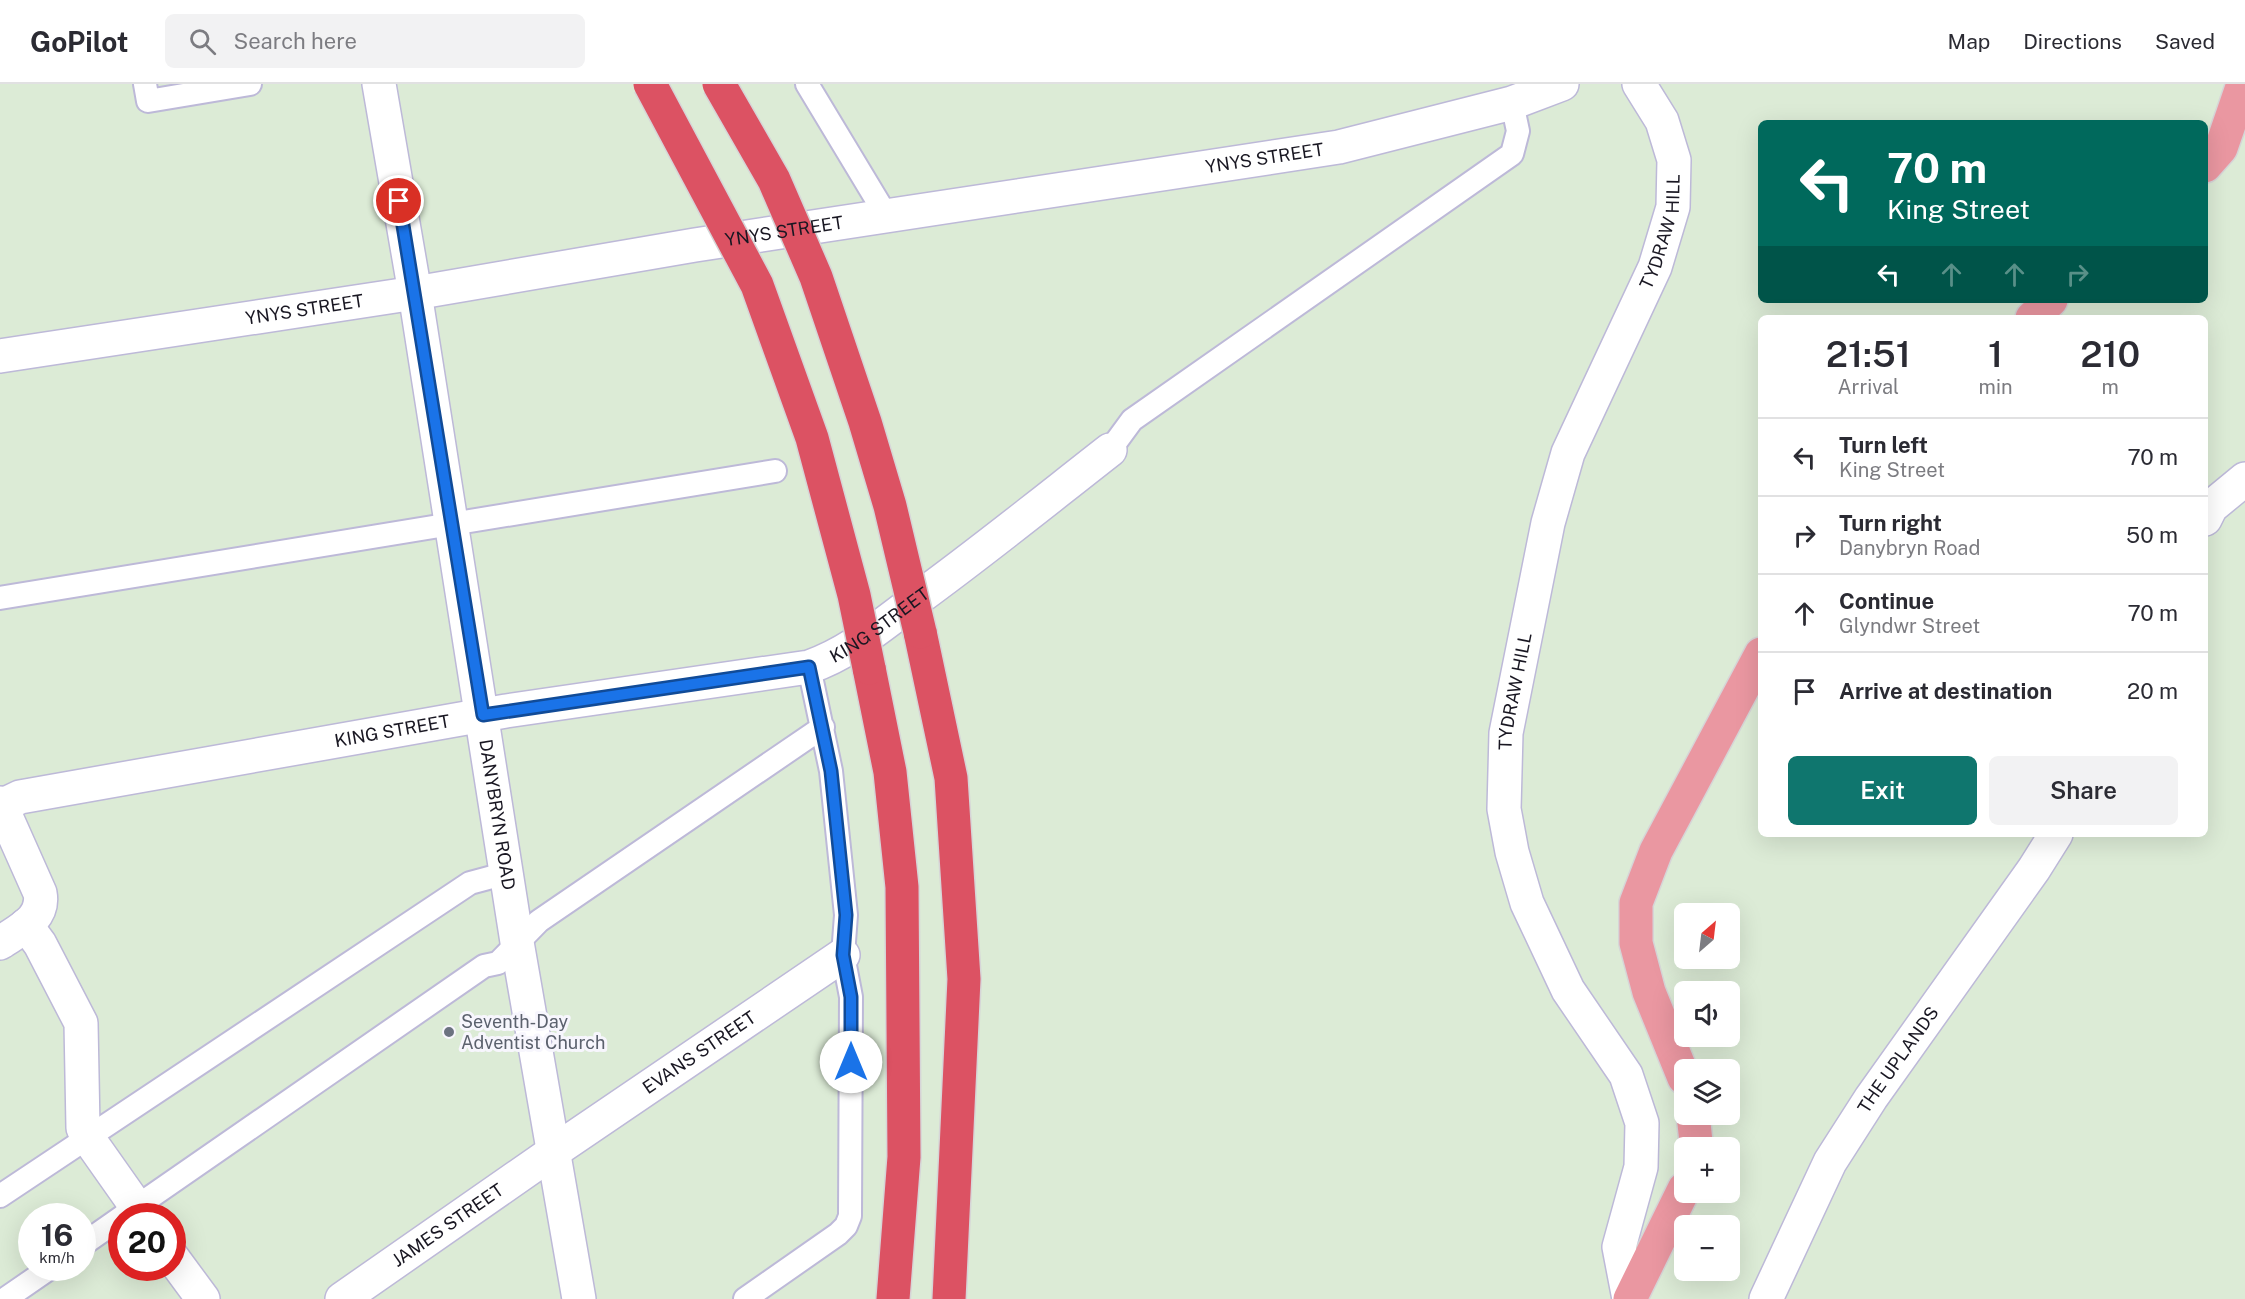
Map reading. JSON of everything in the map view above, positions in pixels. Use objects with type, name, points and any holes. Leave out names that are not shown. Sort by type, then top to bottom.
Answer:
[{"type":"highway","points":[[650,84],[757,285],[812,438],[855,596],[890,772],[902,887],[904,1157],[893,1299]]},
{"type":"highway","points":[[718,84],[774,180],[816,277],[866,422],[890,506],[951,778],[964,979],[949,1299]]},
{"type":"main road","points":[[2208,163],[2221,148],[2242,84]]},
{"type":"main road","points":[[2035,315],[2048,303]]},
{"type":"main road","points":[[1676,1059],[1648,992],[1635,943],[1636,903],[1656,851],[1757,660]]},
{"type":"main road","points":[[1629,1299],[1677,1203]]},
{"type":"street","name":"DANYBRYN ROAD","points":[[379,84],[483,715],[517,942],[579,1299]]},
{"type":"street","name":"YNYS STREET","points":[[0,356],[415,293],[886,215],[1339,147],[1512,103],[1562,84]]},
{"type":"street","name":"TYDRAW HILL","points":[[1629,1299],[1618,1247],[1641,1167],[1642,1123],[1626,1075],[1568,990],[1527,903],[1512,852],[1504,809],[1506,733],[1548,523],[1568,453],[1655,267],[1673,207],[1674,160],[1662,121],[1639,84]]},
{"type":"street","name":"KING STREET","points":[[1,804],[20,797],[483,715],[809,667],[849,650],[1110,450]]},
{"type":"street","points":[[2208,513],[2211,507],[2245,479]]},
{"type":"street","points":[[1,804],[42,902],[38,915],[13,934]]},
{"type":"street","name":"THE UPLANDS","points":[[1766,1299],[1830,1162],[1871,1098],[2034,869],[2054,837]]},
{"type":"street","points":[[13,934],[40,944],[81,1023],[83,1128],[125,1203]]},
{"type":"street","name":"EVANS STREET","points":[[553,1152],[843,955]]},
{"type":"street","name":"JAMES STREET","points":[[342,1299],[553,1152]]},
{"type":"street","points":[[186,1276],[203,1299]]},
{"type":"lane","points":[[145,84],[148,101],[250,84]]},
{"type":"lane","points":[[807,84],[886,215]]},
{"type":"lane","points":[[1110,450],[1132,420],[1512,154],[1518,131],[1512,103]]},
{"type":"lane","points":[[0,598],[775,471]]},
{"type":"lane","points":[[745,1299],[838,1234],[846,1226],[850,1216],[851,997],[843,955],[846,915],[831,771],[809,667]]},
{"type":"lane","points":[[147,1203],[484,966],[498,963],[539,921],[823,727]]},
{"type":"lane","points":[[0,1196],[470,883],[507,873]]},
{"type":"lane","points":[[5,1299],[31,1281]]},
{"type":"green space","points":[[0,84],[2245,84],[2245,1299],[0,1299]]},
{"type":"place","name":"Seventh-Day Adventist Church","points":[[449,1032]]},
{"type":"route","points":[[399,201],[483,715],[809,667],[831,771],[846,915],[843,955],[851,997],[851,1062]]}]
